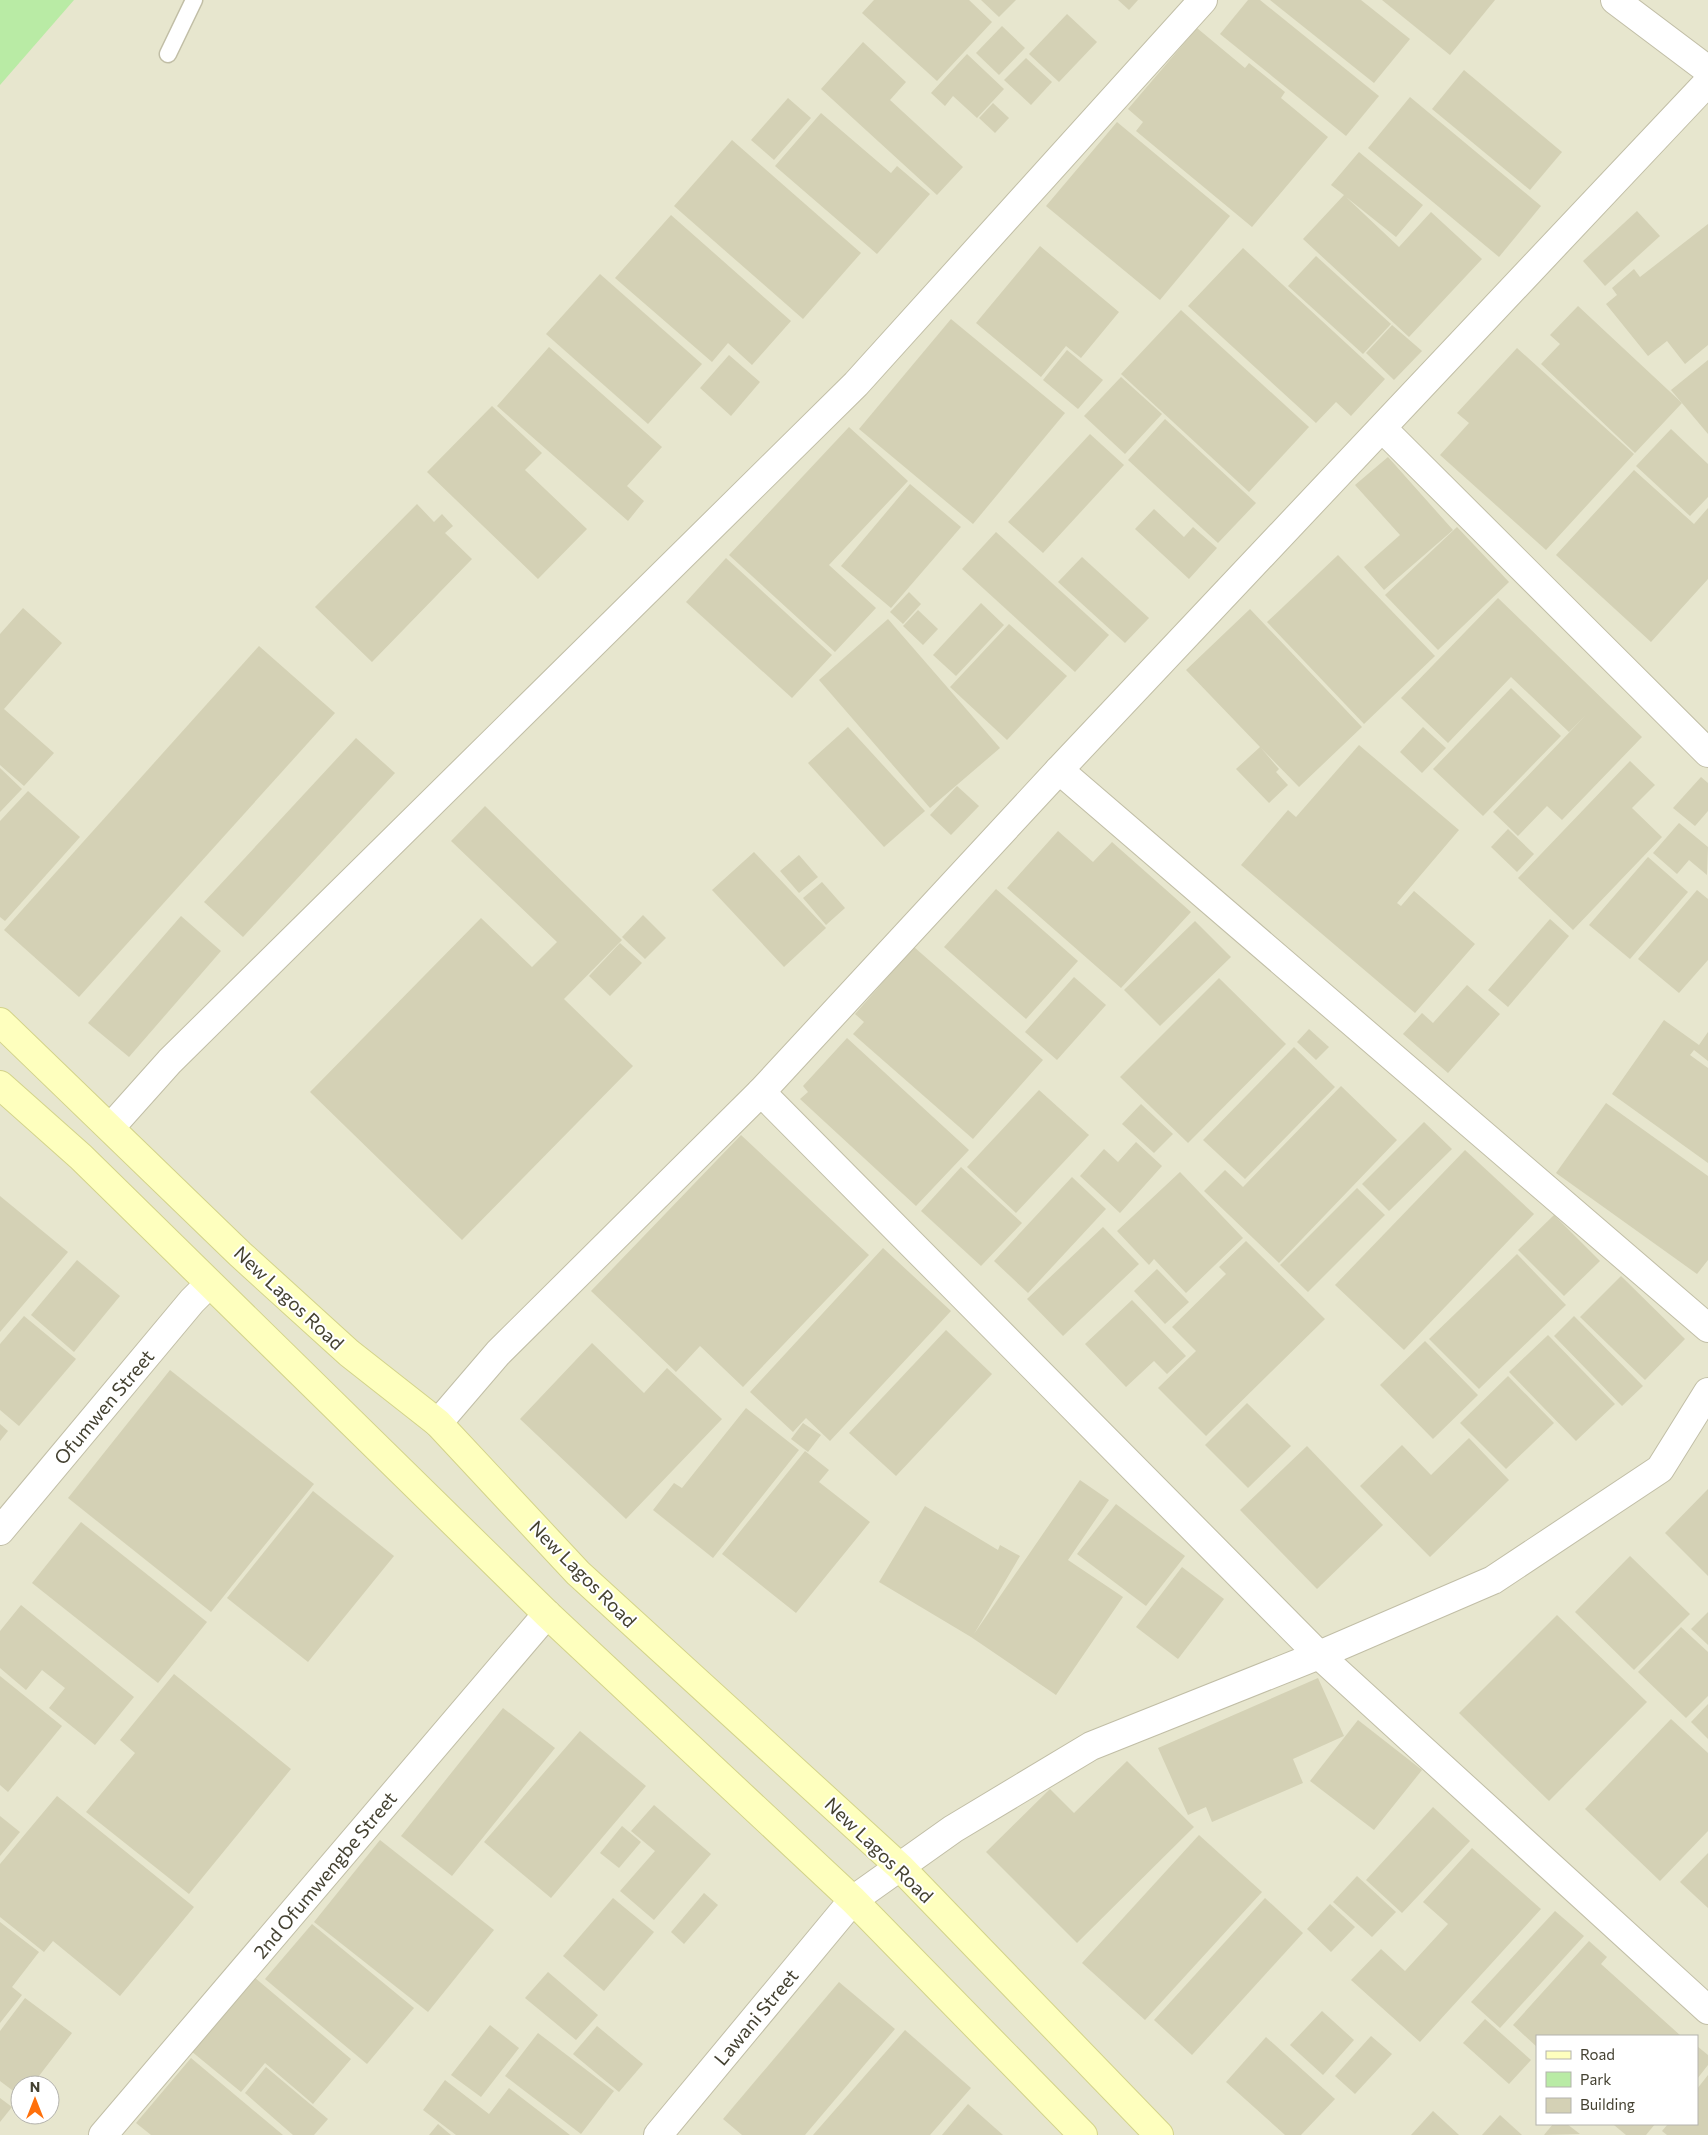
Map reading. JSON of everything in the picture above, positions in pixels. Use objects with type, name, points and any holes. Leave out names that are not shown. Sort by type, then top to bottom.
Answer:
[{"type":"main road","name":"New Lagos Road","points":[[0,1022],[240,1254],[349,1353],[438,1422],[578,1573],[900,1867],[1159,2135]]},
{"type":"main road","points":[[0,1085],[81,1157],[547,1614],[853,1900],[1083,2135]]},
{"type":"street","points":[[110,1127],[177,1054],[856,384],[1203,0]]},
{"type":"street","points":[[1615,0],[1708,70]]},
{"type":"street","points":[[438,1422],[498,1353],[761,1092],[1059,770],[1383,429],[1708,82]]},
{"type":"street","points":[[1383,429],[1708,753]]},
{"type":"street","points":[[1059,770],[1708,1328]]},
{"type":"street","points":[[761,1092],[1319,1655],[1708,2010]]},
{"type":"street","name":"Ofumwen Street","points":[[0,1531],[192,1301],[209,1284]]},
{"type":"street","name":"Lawani Street","points":[[658,2135],[853,1900],[953,1830],[1091,1746],[1319,1655],[1493,1580],[1660,1469],[1708,1392]]},
{"type":"street","name":"2nd Ofumwengbe Street","points":[[103,2135],[547,1614]]},
{"type":"lane","points":[[168,54],[194,0]]},
{"type":"shaded area","points":[[0,0],[1708,0],[1708,2135],[0,2135]]},
{"type":"green space","points":[[0,0],[74,0],[0,85]]},
{"type":"building","points":[[874,0],[969,0],[992,22],[937,81],[862,13]]},
{"type":"building","points":[[981,0],[1016,0],[999,17]]},
{"type":"building","points":[[1118,0],[1138,0],[1129,10]]},
{"type":"building","points":[[1248,0],[1260,0],[1379,96],[1346,136],[1220,34]]},
{"type":"building","points":[[1270,0],[1361,0],[1410,39],[1374,83]]},
{"type":"building","points":[[1382,0],[1495,0],[1450,55]]},
{"type":"building","points":[[1067,14],[1097,42],[1059,82],[1029,54]]},
{"type":"building","points":[[1002,26],[1025,48],[999,75],[976,53]]},
{"type":"building","points":[[1197,28],[1245,68],[1249,63],[1285,92],[1281,98],[1328,137],[1252,227],[1136,131],[1143,122],[1128,109]]},
{"type":"building","points":[[863,42],[906,82],[890,100],[963,167],[937,195],[821,89]]},
{"type":"building","points":[[967,54],[1004,89],[977,118],[953,96],[945,106],[931,93]]},
{"type":"building","points":[[1026,58],[1052,82],[1031,105],[1004,80]]},
{"type":"building","points":[[1464,70],[1562,152],[1530,190],[1432,109]]},
{"type":"building","points":[[1410,97],[1541,206],[1499,257],[1368,148]]},
{"type":"building","points":[[788,98],[811,118],[774,160],[751,140]]},
{"type":"building","points":[[993,103],[1009,118],[995,133],[979,118]]},
{"type":"building","points":[[821,113],[891,173],[897,166],[930,194],[877,254],[775,166]]},
{"type":"building","points":[[1117,122],[1230,216],[1160,300],[1046,206]]},
{"type":"building","points":[[732,140],[861,253],[803,319],[674,206]]},
{"type":"building","points":[[1359,152],[1423,205],[1396,237],[1346,197],[1399,247],[1431,212],[1482,259],[1409,337],[1303,239],[1344,195],[1331,185]]},
{"type":"building","points":[[1637,211],[1660,236],[1605,286],[1583,261]]},
{"type":"building","points":[[671,215],[791,321],[752,365],[728,343],[712,362],[615,278]]},
{"type":"building","points":[[1708,224],[1708,345],[1685,364],[1667,341],[1648,356],[1606,304],[1617,295],[1612,288],[1634,269],[1640,277]]},
{"type":"building","points":[[1040,246],[1119,312],[1081,358],[1066,346],[1041,377],[976,323]]},
{"type":"building","points":[[1243,248],[1385,379],[1351,416],[1336,402],[1316,423],[1188,306]]},
{"type":"building","points":[[1316,256],[1391,324],[1363,354],[1288,286]]},
{"type":"building","points":[[600,274],[702,364],[648,424],[546,334]]},
{"type":"building","points":[[1578,306],[1682,403],[1635,453],[1541,364],[1560,344],[1550,335]]},
{"type":"building","points":[[1181,310],[1309,427],[1249,492],[1121,374]]},
{"type":"building","points":[[951,319],[1065,413],[973,524],[859,429]]},
{"type":"building","points":[[1392,325],[1422,351],[1394,380],[1366,353]]},
{"type":"building","points":[[549,347],[662,447],[627,486],[644,501],[628,521],[497,406]]},
{"type":"building","points":[[1517,348],[1634,454],[1546,550],[1440,455],[1469,423],[1457,413]]},
{"type":"building","points":[[1067,350],[1103,380],[1078,409],[1043,380]]},
{"type":"building","points":[[729,355],[760,382],[731,416],[700,388]]},
{"type":"building","points":[[1708,360],[1708,434],[1671,390]]},
{"type":"building","points":[[1121,377],[1162,414],[1125,454],[1084,416]]},
{"type":"building","points":[[492,406],[542,453],[525,470],[587,529],[538,579],[427,472]]},
{"type":"building","points":[[1165,419],[1256,503],[1218,543],[1128,460]]},
{"type":"building","points":[[849,427],[908,481],[829,565],[876,608],[835,652],[729,555]]},
{"type":"building","points":[[1671,429],[1708,464],[1708,497],[1690,516],[1636,466]]},
{"type":"building","points":[[1090,434],[1124,465],[1043,553],[1008,522]]},
{"type":"building","points":[[1388,457],[1453,530],[1384,590],[1364,567],[1400,535],[1355,485]]},
{"type":"building","points":[[1634,470],[1694,524],[1708,508],[1708,579],[1651,642],[1556,555]]},
{"type":"building","points":[[910,484],[961,527],[891,608],[841,566]]},
{"type":"building","points":[[417,504],[434,522],[442,514],[453,526],[445,533],[472,559],[372,662],[315,607]]},
{"type":"building","points":[[1154,509],[1184,537],[1193,527],[1217,548],[1189,579],[1135,529]]},
{"type":"building","points":[[1457,527],[1509,582],[1438,650],[1385,595]]},
{"type":"building","points":[[996,532],[1109,635],[1075,672],[962,569]]},
{"type":"building","points":[[1338,555],[1435,656],[1364,724],[1267,622]]},
{"type":"building","points":[[1082,557],[1149,618],[1125,643],[1058,582]]},
{"type":"building","points":[[726,558],[832,655],[792,698],[686,602]]},
{"type":"building","points":[[909,592],[921,604],[903,624],[890,612]]},
{"type":"building","points":[[1498,598],[1642,737],[1562,820],[1547,806],[1518,836],[1493,812],[1586,715],[1569,732],[1511,677],[1448,743],[1401,698]]},
{"type":"building","points":[[981,603],[1004,625],[956,676],[933,655]]},
{"type":"building","points":[[23,608],[62,643],[4,709],[54,753],[24,786],[0,765],[0,634]]},
{"type":"building","points":[[1250,609],[1362,727],[1299,787],[1261,748],[1279,769],[1276,772],[1288,785],[1269,803],[1236,769],[1260,747],[1186,670]]},
{"type":"building","points":[[918,610],[938,629],[923,645],[903,626]]},
{"type":"building","points":[[888,619],[1000,748],[930,808],[819,680]]},
{"type":"building","points":[[1009,624],[1067,676],[1007,740],[950,687]]},
{"type":"building","points":[[259,646],[335,713],[79,997],[4,930]]},
{"type":"building","points":[[1511,688],[1561,736],[1483,816],[1433,769]]},
{"type":"building","points":[[848,727],[925,811],[884,847],[808,763]]},
{"type":"building","points":[[1423,727],[1446,748],[1422,773],[1400,752]]},
{"type":"building","points":[[356,738],[395,773],[243,937],[204,902]]},
{"type":"building","points":[[1359,745],[1459,830],[1397,903],[1401,906],[1414,891],[1475,944],[1415,1013],[1241,865],[1288,810],[1296,817]]},
{"type":"building","points":[[1630,761],[1655,785],[1632,808],[1662,837],[1573,930],[1518,878]]},
{"type":"building","points":[[0,768],[22,789],[0,812]]},
{"type":"building","points":[[1701,777],[1708,783],[1708,811],[1695,826],[1673,808]]},
{"type":"building","points":[[957,786],[979,806],[951,835],[930,815]]},
{"type":"building","points":[[28,791],[80,837],[5,921],[0,917],[0,821]]},
{"type":"building","points":[[485,806],[622,940],[564,999],[633,1066],[462,1240],[310,1092],[481,918],[532,967],[557,942],[451,841]]},
{"type":"building","points":[[1679,823],[1708,847],[1707,875],[1689,860],[1677,874],[1653,853]]},
{"type":"building","points":[[1508,829],[1534,854],[1517,872],[1491,847]]},
{"type":"building","points":[[1058,831],[1093,862],[1112,842],[1191,912],[1121,988],[1007,888]]},
{"type":"building","points":[[754,852],[826,928],[784,967],[712,890]]},
{"type":"building","points":[[799,855],[818,877],[799,893],[780,871]]},
{"type":"building","points":[[1648,857],[1688,892],[1630,959],[1589,925]]},
{"type":"building","points":[[822,882],[845,908],[826,925],[803,898]]},
{"type":"building","points":[[996,889],[1078,961],[1026,1019],[944,947]]},
{"type":"building","points":[[1697,890],[1708,899],[1708,960],[1679,993],[1638,959]]},
{"type":"building","points":[[643,915],[666,938],[645,959],[622,937]]},
{"type":"building","points":[[181,916],[221,951],[129,1057],[88,1023]]},
{"type":"building","points":[[1550,919],[1569,936],[1508,1007],[1488,990]]},
{"type":"building","points":[[1195,921],[1231,957],[1160,1026],[1124,990]]},
{"type":"building","points":[[620,943],[642,963],[610,996],[589,976]]},
{"type":"building","points":[[914,947],[1043,1060],[973,1139],[853,1034],[864,1022],[855,1014]]},
{"type":"building","points":[[1074,977],[1106,1005],[1057,1060],[1025,1032]]},
{"type":"building","points":[[1219,978],[1286,1044],[1188,1143],[1120,1077]]},
{"type":"building","points":[[1467,985],[1500,1014],[1448,1073],[1403,1034],[1422,1013],[1433,1023]]},
{"type":"building","points":[[1664,1020],[1699,1045],[1708,1032],[1708,1061],[1694,1050],[1690,1055],[1708,1068],[1708,1163],[1612,1094]]},
{"type":"building","points":[[1309,1029],[1329,1047],[1316,1060],[1297,1042]]},
{"type":"building","points":[[847,1038],[969,1150],[916,1206],[800,1099],[808,1092],[803,1086]]},
{"type":"building","points":[[1294,1047],[1335,1087],[1245,1179],[1203,1140]]},
{"type":"building","points":[[1341,1086],[1397,1140],[1279,1263],[1204,1191],[1225,1170],[1243,1187]]},
{"type":"building","points":[[1039,1090],[1089,1135],[1016,1213],[967,1167]]},
{"type":"building","points":[[1606,1103],[1708,1176],[1708,1260],[1697,1274],[1556,1173]]},
{"type":"building","points":[[1141,1104],[1173,1134],[1154,1153],[1122,1124]]},
{"type":"building","points":[[1424,1122],[1452,1149],[1389,1211],[1362,1184]]},
{"type":"building","points":[[741,1135],[869,1255],[743,1387],[700,1346],[676,1372],[591,1291]]},
{"type":"building","points":[[1136,1142],[1162,1166],[1120,1213],[1080,1176],[1104,1149],[1118,1162]]},
{"type":"building","points":[[1465,1150],[1534,1214],[1404,1350],[1335,1285]]},
{"type":"building","points":[[961,1167],[1022,1223],[981,1266],[921,1211]]},
{"type":"building","points":[[1180,1172],[1243,1238],[1186,1293],[1154,1259],[1149,1265],[1117,1231]]},
{"type":"building","points":[[1072,1177],[1106,1209],[1028,1293],[994,1261]]},
{"type":"building","points":[[1357,1188],[1385,1215],[1308,1292],[1280,1265]]},
{"type":"building","points":[[0,1196],[68,1252],[0,1332]]},
{"type":"building","points":[[1554,1215],[1600,1261],[1564,1296],[1518,1250]]},
{"type":"building","points":[[1103,1227],[1139,1264],[1063,1336],[1027,1299]]},
{"type":"building","points":[[1246,1241],[1325,1319],[1206,1436],[1158,1388],[1196,1351],[1172,1327],[1226,1274],[1219,1267]]},
{"type":"building","points":[[883,1248],[951,1311],[830,1441],[806,1418],[793,1432],[750,1392]]},
{"type":"building","points":[[1517,1254],[1566,1305],[1479,1389],[1429,1339]]},
{"type":"building","points":[[77,1260],[120,1296],[74,1352],[31,1315]]},
{"type":"building","points":[[1157,1269],[1189,1302],[1165,1324],[1134,1291]]},
{"type":"building","points":[[1621,1276],[1685,1339],[1645,1380],[1580,1317]]},
{"type":"building","points":[[1132,1300],[1186,1356],[1167,1374],[1154,1361],[1126,1387],[1085,1344]]},
{"type":"building","points":[[24,1316],[76,1359],[19,1426],[0,1410],[0,1344]]},
{"type":"building","points":[[1574,1316],[1643,1386],[1622,1406],[1554,1336]]},
{"type":"building","points":[[946,1330],[992,1374],[896,1476],[849,1433]]},
{"type":"building","points":[[1548,1335],[1615,1404],[1576,1441],[1509,1372]]},
{"type":"building","points":[[1425,1341],[1478,1395],[1433,1439],[1380,1385]]},
{"type":"building","points":[[592,1343],[644,1393],[667,1368],[722,1419],[626,1519],[520,1419]]},
{"type":"building","points":[[170,1370],[314,1484],[211,1612],[68,1498]]},
{"type":"building","points":[[1508,1376],[1554,1423],[1506,1469],[1460,1423]]},
{"type":"building","points":[[1247,1403],[1291,1446],[1248,1488],[1205,1445]]},
{"type":"building","points":[[746,1408],[799,1450],[713,1558],[653,1510],[674,1483],[682,1488]]},
{"type":"building","points":[[803,1423],[821,1435],[808,1452],[791,1439]]},
{"type":"building","points":[[0,1424],[8,1431],[0,1441]]},
{"type":"building","points":[[1469,1438],[1509,1480],[1430,1557],[1360,1486],[1402,1445],[1431,1475]]},
{"type":"building","points":[[1307,1446],[1383,1525],[1317,1589],[1240,1510]]},
{"type":"building","points":[[805,1451],[829,1470],[819,1482],[870,1522],[796,1613],[722,1554]]},
{"type":"building","points":[[1080,1480],[1109,1500],[1068,1560],[1123,1597],[1056,1695],[971,1637],[879,1582],[925,1506],[998,1550],[1000,1545],[1020,1556],[974,1634]]},
{"type":"building","points":[[1708,1489],[1708,1576],[1665,1533]]},
{"type":"building","points":[[313,1491],[394,1556],[308,1662],[227,1598]]},
{"type":"building","points":[[1116,1504],[1185,1556],[1146,1606],[1077,1554]]},
{"type":"building","points":[[81,1522],[207,1622],[158,1683],[32,1583]]},
{"type":"building","points":[[1630,1556],[1690,1614],[1634,1670],[1575,1612]]},
{"type":"building","points":[[1182,1567],[1224,1599],[1178,1659],[1136,1627]]},
{"type":"building","points":[[21,1605],[134,1697],[95,1745],[49,1708],[65,1688],[42,1670],[26,1690],[0,1668],[0,1631]]},
{"type":"building","points":[[1708,1612],[1708,1645],[1691,1629]]},
{"type":"building","points":[[1557,1615],[1647,1702],[1549,1801],[1459,1713]]},
{"type":"building","points":[[1681,1627],[1708,1652],[1708,1696],[1686,1718],[1638,1672]]},
{"type":"building","points":[[174,1674],[291,1769],[189,1894],[86,1812],[135,1753],[120,1740]]},
{"type":"building","points":[[0,1676],[62,1726],[8,1792],[0,1785]]},
{"type":"building","points":[[1318,1678],[1344,1736],[1293,1759],[1303,1783],[1212,1822],[1206,1807],[1188,1815],[1158,1748]]},
{"type":"building","points":[[1708,1704],[1708,1739],[1691,1722]]},
{"type":"building","points":[[503,1708],[555,1748],[452,1876],[401,1836]]},
{"type":"building","points":[[1671,1719],[1708,1753],[1708,1831],[1660,1881],[1585,1809]]},
{"type":"building","points":[[1358,1720],[1422,1770],[1374,1830],[1310,1781]]},
{"type":"building","points":[[580,1731],[646,1786],[551,1898],[484,1842]]},
{"type":"building","points":[[1127,1761],[1194,1827],[1077,1943],[986,1852],[1050,1789],[1074,1813]]},
{"type":"building","points":[[57,1796],[194,1907],[120,1996],[53,1941],[44,1952],[0,1917],[0,1864]]},
{"type":"building","points":[[654,1805],[711,1854],[654,1920],[620,1891],[655,1851],[631,1831]]},
{"type":"building","points":[[1433,1807],[1470,1841],[1402,1913],[1366,1880]]},
{"type":"building","points":[[0,1816],[20,1832],[0,1856]]},
{"type":"building","points":[[622,1826],[641,1842],[619,1868],[600,1853]]},
{"type":"building","points":[[1199,1835],[1262,1892],[1145,2020],[1082,1963]]},
{"type":"building","points":[[380,1840],[494,1930],[428,2012],[314,1922]]},
{"type":"building","points":[[1472,1848],[1541,1909],[1420,2042],[1351,1980],[1381,1949],[1405,1971],[1448,1924],[1423,1902]]},
{"type":"building","points":[[1708,1853],[1708,1908],[1680,1882]]},
{"type":"building","points":[[1357,1876],[1396,1912],[1372,1937],[1333,1902]]},
{"type":"building","points":[[704,1893],[718,1905],[684,1944],[671,1932]]},
{"type":"building","points":[[613,1898],[654,1932],[604,1991],[563,1956]]},
{"type":"building","points":[[1265,1898],[1303,1933],[1192,2055],[1154,2020]]},
{"type":"building","points":[[1330,1904],[1355,1927],[1331,1952],[1307,1929]]},
{"type":"building","points":[[1555,1911],[1584,1936],[1500,2028],[1471,2002]]},
{"type":"building","points":[[0,1922],[39,1952],[12,1987],[22,1995],[0,2023]]},
{"type":"building","points":[[312,1924],[414,2008],[367,2064],[265,1979]]},
{"type":"building","points":[[1589,1941],[1607,1957],[1601,1964],[1680,2035],[1536,2035],[1536,2046],[1513,2025]]},
{"type":"building","points":[[548,1972],[598,2015],[576,2040],[525,1998]]},
{"type":"building","points":[[254,1977],[351,2059],[313,2104],[265,2063],[241,2092],[191,2051]]},
{"type":"building","points":[[839,1982],[895,2029],[805,2135],[742,2135],[723,2119]]},
{"type":"building","points":[[25,1998],[72,2033],[40,2075],[10,2075],[10,2088],[0,2081],[0,2031]]},
{"type":"building","points":[[1322,2011],[1354,2040],[1323,2075],[1290,2045]]},
{"type":"building","points":[[1485,2019],[1531,2060],[1509,2084],[1463,2043]]},
{"type":"building","points":[[490,2025],[519,2048],[481,2097],[451,2075]]},
{"type":"building","points":[[597,2026],[643,2064],[619,2092],[573,2054]]},
{"type":"building","points":[[905,2030],[971,2088],[930,2135],[813,2135]]},
{"type":"building","points":[[538,2033],[614,2091],[581,2134],[505,2076]]},
{"type":"building","points":[[1371,2036],[1392,2054],[1355,2094],[1335,2076]]},
{"type":"building","points":[[1266,2037],[1335,2099],[1301,2135],[1285,2135],[1226,2082]]},
{"type":"building","points":[[1698,2047],[1708,2055],[1708,2065],[1698,2078]]},
{"type":"building","points":[[191,2058],[283,2135],[151,2135],[136,2123]]},
{"type":"building","points":[[266,2067],[328,2119],[314,2135],[293,2135],[245,2093]]},
{"type":"building","points":[[1708,2075],[1708,2135],[1667,2135],[1662,2131],[1667,2125],[1698,2125],[1698,2088]]},
{"type":"building","points":[[445,2080],[489,2114],[509,2088],[570,2135],[456,2135],[423,2110]]},
{"type":"building","points":[[0,2098],[10,2106],[10,2110],[0,2122]]},
{"type":"building","points":[[968,2104],[1003,2135],[942,2135]]},
{"type":"building","points":[[1433,2111],[1459,2135],[1411,2135]]},
{"type":"building","points":[[1500,2115],[1522,2135],[1482,2135]]},
{"type":"building","points":[[438,2124],[451,2135],[429,2135]]},
{"type":"building","points":[[1552,2125],[1568,2125],[1580,2134],[1544,2135]]},
{"type":"building","points":[[1614,2125],[1654,2125],[1646,2135],[1626,2135]]}]
